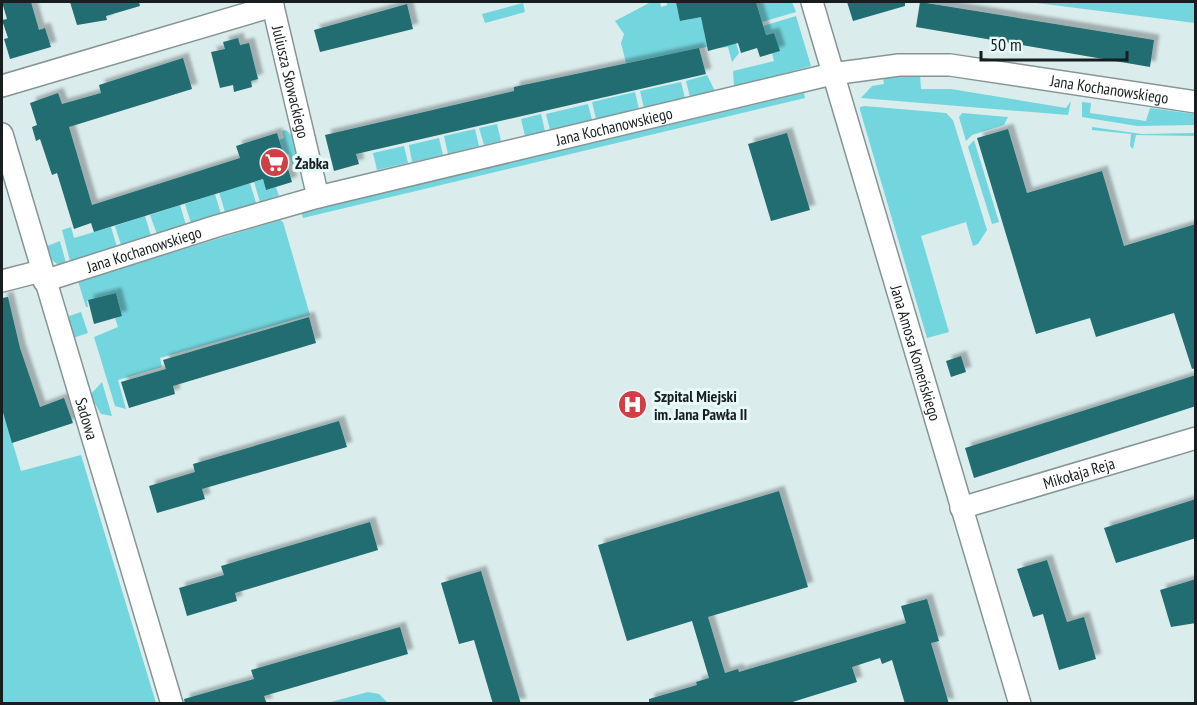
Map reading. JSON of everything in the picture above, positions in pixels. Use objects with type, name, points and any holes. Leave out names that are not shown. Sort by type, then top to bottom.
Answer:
[{"type":"street","name":"Jana Amosa Komeńskiego","points":[[812,2],[1020,704]]},
{"type":"street","points":[[2,86],[272,4]]},
{"type":"street","name":"Juliusza Słowackiego","points":[[272,4],[318,197]]},
{"type":"street","name":"Jana Kochanowskiego","points":[[2,281],[43,276],[318,197],[832,74],[899,64],[950,65],[1196,102]]},
{"type":"street","name":"Sadowa","points":[[2,134],[172,704]]},
{"type":"street","name":"Mikołaja Reja","points":[[961,508],[1196,438]]},
{"type":"shaded area","points":[[651,2],[660,2],[661,7],[667,5],[667,2],[677,2],[681,21],[690,19],[685,2],[691,15],[700,14],[697,2],[702,15],[709,13],[706,2],[724,2],[739,53],[732,62],[728,47],[719,48],[713,28],[704,31],[707,47],[626,63],[621,43],[624,34],[615,21]]},
{"type":"shaded area","points":[[756,2],[792,2],[796,12],[762,22]]},
{"type":"shaded area","points":[[1029,2],[1195,2],[1195,23]]},
{"type":"shaded area","points":[[523,3],[525,12],[485,23],[482,14]]},
{"type":"shaded area","points":[[796,16],[811,66],[734,87],[733,71],[774,61],[772,53],[779,51],[774,33],[766,35],[763,26]]},
{"type":"shaded area","points":[[920,74],[921,89],[951,89],[1066,108],[1071,101],[1068,115],[861,98],[872,86],[884,84],[883,78]]},
{"type":"shaded area","points":[[707,75],[715,91],[690,97],[686,81]]},
{"type":"shaded area","points":[[681,82],[685,98],[644,108],[640,91]]},
{"type":"shaded area","points":[[635,92],[639,109],[596,119],[592,102]]},
{"type":"shaded area","points":[[804,93],[805,98],[303,218],[301,212]]},
{"type":"shaded area","points":[[1082,102],[1091,103],[1090,113],[1146,121],[1150,108],[1195,114],[1195,125],[1137,126],[1082,117]]},
{"type":"shaded area","points":[[588,104],[592,120],[550,130],[546,114]]},
{"type":"shaded area","points":[[860,107],[946,113],[953,120],[987,230],[978,244],[973,246],[966,222],[921,236],[949,332],[927,338],[860,110]]},
{"type":"shaded area","points":[[962,113],[1008,117],[1004,125],[972,135],[966,141],[959,117]]},
{"type":"shaded area","points":[[541,114],[545,131],[525,136],[521,119]]},
{"type":"shaded area","points":[[497,124],[501,141],[484,145],[479,128]]},
{"type":"shaded area","points":[[1092,127],[1142,134],[1195,133],[1195,136],[1136,135],[1133,149],[1130,146],[1131,134],[1092,130]]},
{"type":"shaded area","points":[[475,129],[479,146],[448,154],[444,136]]},
{"type":"shaded area","points":[[286,130],[294,140],[296,150],[295,163],[292,164],[289,154],[284,155],[279,140],[284,138],[282,131]]},
{"type":"shaded area","points":[[439,138],[443,155],[412,162],[409,145]]},
{"type":"shaded area","points":[[974,140],[999,222],[992,224],[968,147]]},
{"type":"shaded area","points":[[404,146],[408,163],[377,170],[373,153]]},
{"type":"shaded area","points":[[263,179],[266,190],[276,187],[279,196],[260,202],[254,182]]},
{"type":"shaded area","points":[[250,183],[256,203],[225,212],[219,192]]},
{"type":"shaded area","points":[[215,194],[221,214],[191,223],[185,204]]},
{"type":"shaded area","points":[[180,205],[186,225],[157,234],[150,215]]},
{"type":"shaded area","points":[[145,216],[151,236],[121,245],[115,226]]},
{"type":"shaded area","points":[[280,220],[283,222],[310,315],[160,358],[162,367],[118,380],[126,409],[115,406],[94,337],[118,327],[115,318],[122,316],[116,293],[87,301],[88,307],[86,307],[78,281]]},
{"type":"shaded area","points":[[71,227],[74,238],[111,227],[117,247],[70,261],[62,230]]},
{"type":"shaded area","points":[[60,241],[66,263],[57,264],[52,260],[47,246]]},
{"type":"shaded area","points":[[81,312],[88,333],[73,338],[66,317]]},
{"type":"shaded area","points":[[102,382],[112,416],[101,414],[90,395]]},
{"type":"shaded area","points":[[2,407],[21,471],[81,455],[156,703],[2,703]]},
{"type":"shaded area","points":[[368,692],[379,694],[388,703],[327,703]]},
{"type":"building","points":[[2,2],[31,2],[39,30],[45,28],[51,47],[10,59],[4,39],[8,38],[2,20],[7,19]]},
{"type":"building","points":[[70,2],[139,2],[140,6],[106,16],[107,20],[77,25]]},
{"type":"building","points":[[676,2],[756,2],[766,35],[774,33],[780,51],[760,57],[757,48],[741,53],[738,43],[708,51],[701,17],[680,21]]},
{"type":"building","points":[[847,2],[905,2],[905,6],[853,21]]},
{"type":"building","points":[[920,2],[1154,40],[1150,67],[916,27]]},
{"type":"building","points":[[407,4],[413,29],[320,52],[314,30]]},
{"type":"building","points":[[238,38],[240,45],[249,43],[258,79],[251,81],[252,87],[234,92],[233,85],[220,88],[211,52],[225,49],[223,42]]},
{"type":"building","points":[[699,48],[706,74],[356,154],[359,164],[334,171],[325,135],[514,91],[514,87]]},
{"type":"building","points":[[183,58],[192,89],[69,127],[92,205],[240,158],[236,146],[277,133],[292,182],[266,190],[263,179],[94,232],[91,223],[74,229],[57,173],[52,175],[40,139],[36,141],[32,127],[37,125],[30,103],[58,93],[62,104],[101,93],[99,85]]},
{"type":"building","points":[[1008,129],[1027,193],[1102,171],[1124,246],[1196,224],[1196,368],[1192,369],[1174,313],[1096,337],[1090,318],[1036,334],[977,138]]},
{"type":"building","points":[[787,133],[810,210],[771,221],[748,144]]},
{"type":"building","points":[[116,293],[122,316],[94,324],[88,300]]},
{"type":"building","points":[[8,297],[20,348],[40,407],[64,398],[73,423],[12,443],[2,409],[2,298]]},
{"type":"building","points":[[309,317],[316,343],[173,386],[175,394],[129,408],[121,382],[166,369],[163,360]]},
{"type":"building","points":[[961,356],[966,372],[951,377],[946,361]]},
{"type":"building","points":[[1196,375],[1196,406],[974,478],[965,448]]},
{"type":"building","points":[[339,421],[347,447],[202,489],[205,499],[157,513],[149,486],[195,472],[193,464]]},
{"type":"building","points":[[779,491],[808,587],[708,617],[725,673],[738,669],[739,672],[906,623],[901,606],[927,599],[939,641],[931,643],[949,704],[905,704],[892,660],[882,664],[880,658],[852,667],[857,682],[786,704],[649,704],[649,699],[697,685],[696,682],[709,678],[692,621],[627,641],[598,545]]},
{"type":"building","points":[[1196,499],[1196,538],[1116,563],[1104,528]]},
{"type":"building","points":[[370,522],[378,550],[235,593],[237,601],[187,616],[179,588],[224,575],[221,566]]},
{"type":"building","points":[[1047,560],[1067,622],[1084,617],[1096,659],[1059,670],[1043,614],[1033,617],[1017,569]]},
{"type":"building","points":[[481,571],[521,704],[493,704],[474,640],[459,644],[441,583]]},
{"type":"building","points":[[1196,579],[1196,623],[1171,627],[1160,590]]},
{"type":"building","points":[[400,627],[408,654],[264,696],[267,704],[185,704],[184,699],[254,679],[251,670]]},
{"type":"place","name":"Żabka","points":[[274,163]]},
{"type":"place","name":"Szpital Miejski im. Jana Pawła II","points":[[633,405]]}]
